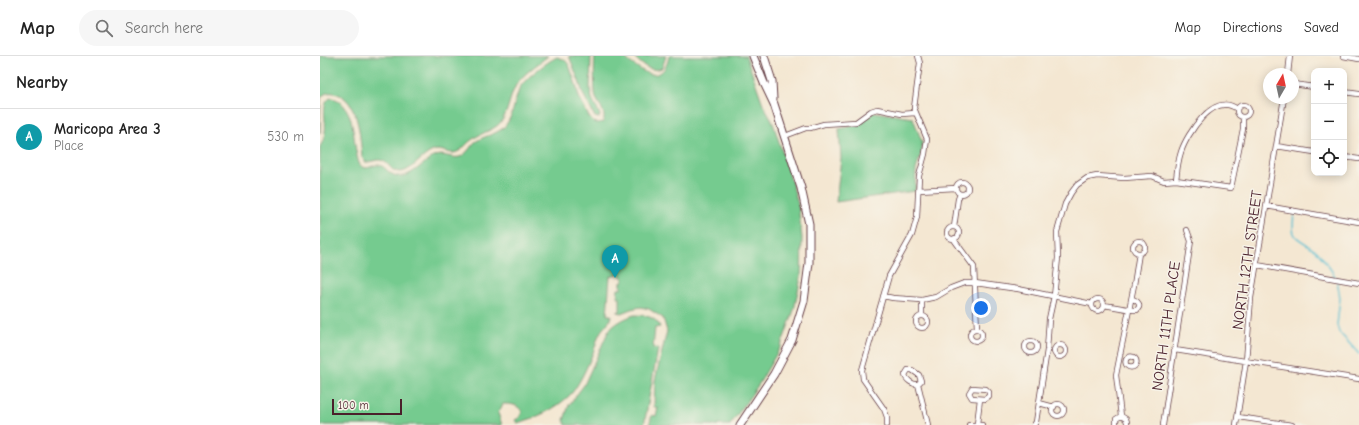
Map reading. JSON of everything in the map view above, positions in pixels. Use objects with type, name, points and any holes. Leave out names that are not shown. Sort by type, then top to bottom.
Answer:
[{"type":"main road","points":[[740,425],[769,384],[788,349],[800,315],[807,284],[810,256],[808,215],[802,188],[774,104],[753,56]]},
{"type":"main road","points":[[764,56],[772,81],[774,104]]},
{"type":"street","points":[[887,425],[884,409],[863,379],[862,370],[889,276],[912,235],[917,217],[920,176],[927,140],[915,114],[914,108],[920,63],[918,56]]},
{"type":"street","points":[[1289,68],[1290,56]]},
{"type":"street","points":[[1343,56],[1359,59]]},
{"type":"street","points":[[1299,85],[1311,87]]},
{"type":"street","points":[[1347,92],[1359,94]]},
{"type":"street","points":[[1176,180],[1179,159],[1184,145],[1190,133],[1200,121],[1213,107],[1219,104],[1231,105],[1237,108]]},
{"type":"street","name":"NORTH 12TH STREET","points":[[1236,425],[1246,361],[1251,298],[1283,104]]},
{"type":"street","points":[[1237,108],[1243,105],[1247,108],[1248,114],[1243,117]]},
{"type":"street","points":[[1237,108],[1238,115],[1243,117]]},
{"type":"street","points":[[785,136],[806,128],[824,124],[856,122],[871,111],[877,109],[902,114],[915,114]]},
{"type":"street","points":[[1034,425],[1036,422],[1039,403],[1047,350],[1049,319],[1054,296],[1058,258],[1057,232],[1060,219],[1071,193],[1082,181],[1087,178],[1098,176],[1124,178],[1152,176],[1164,181],[1176,180],[1231,188],[1243,129],[1243,117]]},
{"type":"street","points":[[1276,146],[1311,152]]},
{"type":"street","points":[[1347,157],[1359,159]]},
{"type":"street","points":[[956,188],[958,183],[962,182],[966,184],[968,187],[967,191],[964,194],[960,194]]},
{"type":"street","points":[[919,190],[956,188]]},
{"type":"street","points":[[956,188],[960,194]]},
{"type":"street","points":[[954,227],[960,194]]},
{"type":"street","points":[[1266,206],[1359,222]]},
{"type":"street","points":[[954,227],[958,229],[959,232],[958,236],[955,238]]},
{"type":"street","points":[[954,227],[949,229],[947,234],[951,238],[955,238]]},
{"type":"street","name":"NORTH 11TH PLACE","points":[[1163,425],[1191,241],[1187,230]]},
{"type":"street","points":[[955,238],[955,241],[974,267],[977,329]]},
{"type":"street","points":[[1121,416],[1116,375],[1130,310],[1139,253]]},
{"type":"street","points":[[1257,265],[1359,283]]},
{"type":"street","points":[[883,296],[922,300],[936,297],[964,283],[975,283],[1018,289],[1092,304]]},
{"type":"street","points":[[1092,304],[1093,301],[1098,299],[1103,302],[1104,305],[1136,310],[1139,307],[1139,304],[1137,301],[1132,299]]},
{"type":"street","points":[[922,300],[922,316]]},
{"type":"street","points":[[1092,304],[1093,309],[1098,311],[1103,308],[1104,305]]},
{"type":"street","points":[[1037,348],[1054,350]]},
{"type":"street","points":[[1175,350],[1359,379]]},
{"type":"street","points":[[1119,361],[1126,361]]},
{"type":"street","points":[[918,384],[928,425]]},
{"type":"street","points":[[969,425],[979,425],[980,399]]},
{"type":"street","points":[[1039,403],[1054,407]]},
{"type":"street","points":[[1116,425],[1116,419],[1121,416]]},
{"type":"street","points":[[1121,416],[1126,418],[1127,425]]},
{"type":"street","points":[[1238,417],[1292,425]]},
{"type":"green space","points":[[320,56],[548,56],[527,73],[516,85],[505,115],[497,126],[470,141],[459,151],[453,153],[438,150],[433,151],[408,169],[397,172],[381,160],[365,162],[362,157],[357,119],[349,102],[342,96],[334,93],[326,93],[322,96],[320,133]]},
{"type":"green space","points":[[569,56],[591,56],[590,89],[592,99],[600,115],[599,118],[595,117],[583,94]]},
{"type":"green space","points":[[595,56],[624,56],[643,71],[658,74],[665,68],[669,56],[746,56],[763,104],[772,120],[798,204],[802,238],[801,277],[794,310],[781,346],[759,384],[730,425],[649,425],[652,415],[656,416],[658,408],[654,407],[655,380],[667,331],[663,318],[649,309],[641,307],[621,313],[617,312],[620,311],[620,297],[617,297],[618,289],[621,289],[621,282],[623,281],[623,278],[618,274],[610,276],[607,315],[611,315],[611,318],[599,335],[583,375],[569,396],[544,413],[517,423],[515,420],[519,418],[522,412],[520,409],[514,405],[503,404],[498,413],[502,425],[320,425],[320,147],[325,134],[325,105],[327,101],[332,98],[340,102],[345,107],[351,119],[358,162],[362,167],[367,168],[379,165],[395,176],[407,175],[436,156],[442,155],[460,157],[481,138],[496,133],[502,129],[509,121],[521,86],[535,72],[557,57],[565,60],[569,65],[579,97],[589,117],[593,122],[603,122],[604,115],[595,96]]},
{"type":"green space","points":[[633,56],[666,56],[662,68],[650,69]]},
{"type":"green space","points":[[874,112],[913,118],[922,142],[922,150],[916,170],[915,191],[836,202],[841,158],[839,129],[856,125]]},
{"type":"green space","points":[[634,315],[653,318],[660,327],[655,328],[653,348],[658,349],[644,425],[566,425],[564,420],[569,405],[584,385],[608,332],[613,326]]},
{"type":"waterway","points":[[1294,213],[1293,229],[1295,236],[1316,251],[1326,262],[1335,277]]},
{"type":"waterway","points":[[1337,280],[1340,298],[1337,325],[1339,332],[1359,354]]},
{"type":"place","name":"Maricopa Area 3","points":[[615,278]]}]
